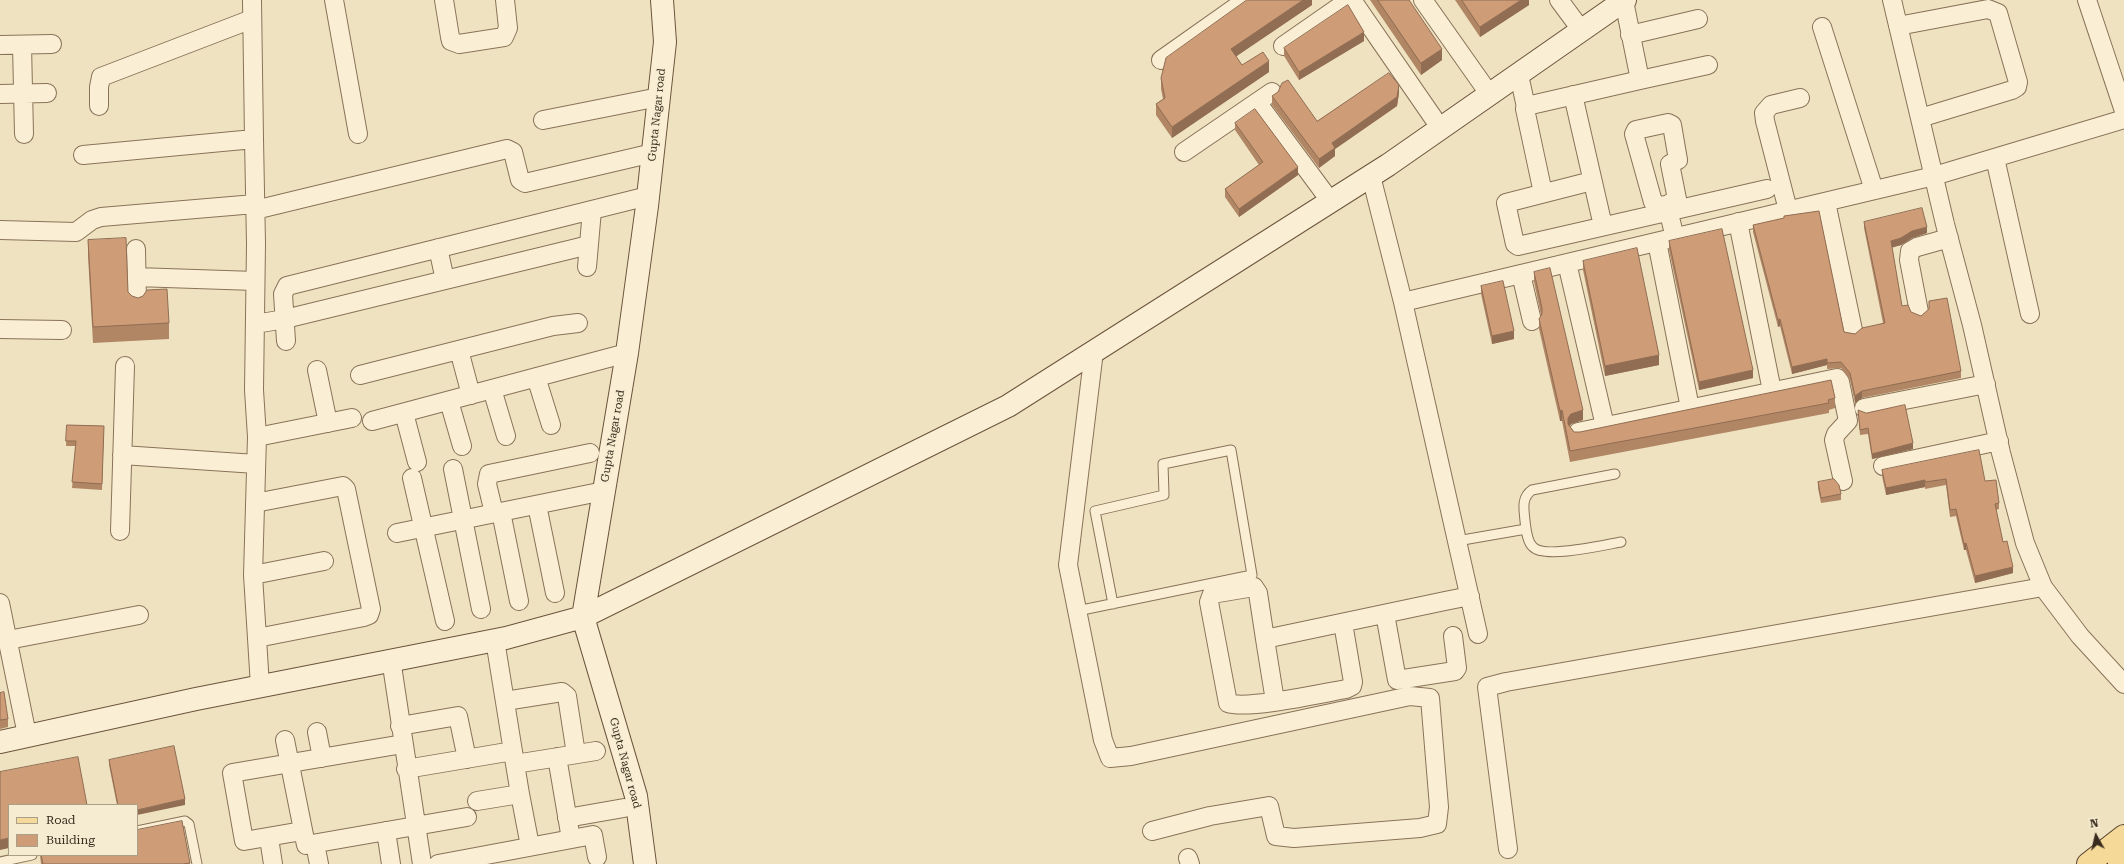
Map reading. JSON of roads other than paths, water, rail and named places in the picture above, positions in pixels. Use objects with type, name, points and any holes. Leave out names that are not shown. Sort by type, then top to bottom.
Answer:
[{"type":"main road","points":[[2088,864],[2124,836]]},
{"type":"main road","points":[[2119,864],[2124,860]]},
{"type":"street","points":[[334,0],[358,134]]},
{"type":"street","points":[[444,0],[451,41],[459,44],[504,37],[508,28],[505,0]]},
{"type":"street","name":"Gupta Nagar road","points":[[645,864],[636,796],[584,616],[627,353],[648,196],[665,42],[662,0]]},
{"type":"street","points":[[1161,60],[1246,0]]},
{"type":"street","points":[[1283,46],[1349,0]]},
{"type":"street","points":[[1352,0],[1441,129]]},
{"type":"street","points":[[1423,0],[1490,95]]},
{"type":"street","points":[[1559,0],[1582,31]]},
{"type":"street","points":[[0,742],[27,735],[391,659],[495,640],[584,616],[1008,406],[1371,176],[1519,75],[1624,0],[1640,80]]},
{"type":"street","points":[[1892,0],[2024,543],[2043,587],[2080,636],[2124,684]]},
{"type":"street","points":[[2087,0],[2124,111]]},
{"type":"street","points":[[100,106],[99,87],[101,77],[253,5],[255,207],[254,390],[257,437],[253,575],[260,686]]},
{"type":"street","points":[[1898,26],[1994,10],[1998,13],[2018,82],[2016,87],[2012,90],[1920,118]]},
{"type":"street","points":[[1630,35],[1698,19]]},
{"type":"street","points":[[1822,26],[1874,190]]},
{"type":"street","points":[[0,45],[52,44]]},
{"type":"street","points":[[22,45],[24,134]]},
{"type":"street","points":[[1526,107],[1708,65]]},
{"type":"street","points":[[1519,75],[1542,193]]},
{"type":"street","points":[[1184,152],[1272,92]]},
{"type":"street","points":[[0,94],[47,93]]},
{"type":"street","points":[[1573,95],[1603,226]]},
{"type":"street","points":[[543,120],[659,97]]},
{"type":"street","points":[[1788,210],[1764,121],[1764,113],[1771,105],[1800,98]]},
{"type":"street","points":[[1257,102],[1330,202]]},
{"type":"street","points":[[1403,302],[1934,176],[2124,119]]},
{"type":"street","points":[[83,155],[254,139]]},
{"type":"street","points":[[0,230],[76,232],[92,220],[101,217],[255,207],[507,149],[513,152],[520,180],[525,183],[652,153]]},
{"type":"street","points":[[1996,158],[2030,314]]},
{"type":"street","points":[[1371,176],[1403,302],[1478,634]]},
{"type":"street","points":[[1592,181],[1506,203],[1513,241],[1518,246],[1603,226],[1668,208],[1767,189]]},
{"type":"street","points":[[286,341],[283,294],[287,286],[648,196]]},
{"type":"street","points":[[1826,202],[1853,330]]},
{"type":"street","points":[[1668,208],[1675,238]]},
{"type":"street","points":[[587,267],[592,210]]},
{"type":"street","points":[[1738,222],[1772,391]]},
{"type":"street","points":[[1919,312],[1909,260],[1910,252],[1917,247],[1949,238]]},
{"type":"street","points":[[1657,242],[1690,408]]},
{"type":"street","points":[[255,324],[285,320],[589,245]]},
{"type":"street","points":[[438,248],[445,280]]},
{"type":"street","points":[[136,249],[136,303]]},
{"type":"street","points":[[1567,263],[1605,426]]},
{"type":"street","points":[[1521,274],[1532,322]]},
{"type":"street","points":[[136,277],[255,281]]},
{"type":"street","points":[[360,375],[553,326],[578,323]]},
{"type":"street","points":[[0,329],[62,330]]},
{"type":"street","points":[[459,350],[470,395]]},
{"type":"street","points":[[1094,352],[1068,565],[1103,740],[1110,758],[1139,754],[1410,696],[1430,698],[1439,808],[1437,824],[1420,828],[1294,838],[1276,836],[1269,806],[1210,816],[1152,831]]},
{"type":"street","points":[[372,421],[627,353]]},
{"type":"street","points":[[120,531],[125,366]]},
{"type":"street","points":[[317,370],[328,423]]},
{"type":"street","points":[[536,377],[551,425]]},
{"type":"street","points":[[1578,432],[1833,378],[1839,380],[1848,421],[1836,434],[1834,440],[1843,481]]},
{"type":"street","points":[[1864,408],[1986,384]]},
{"type":"street","points":[[492,389],[506,436]]},
{"type":"street","points":[[449,401],[462,446]]},
{"type":"street","points":[[404,412],[424,528],[444,621]]},
{"type":"street","points":[[257,437],[352,418]]},
{"type":"street","points":[[1883,466],[1999,441]]},
{"type":"street","points":[[519,601],[497,513],[487,484],[489,474],[590,453]]},
{"type":"street","points":[[122,455],[256,464]]},
{"type":"street","points":[[453,469],[481,609]]},
{"type":"street","points":[[255,503],[343,486],[346,489],[371,609],[368,615],[364,617],[257,638]]},
{"type":"street","points":[[397,533],[604,491]]},
{"type":"street","points":[[537,505],[555,593]]},
{"type":"street","points":[[253,575],[324,561]]},
{"type":"street","points":[[1275,702],[1258,593],[1254,587],[1212,594],[1209,602],[1228,703],[1238,704],[1275,702],[1346,689],[1352,686],[1353,682],[1343,622]]},
{"type":"street","points":[[1508,849],[1487,687],[1506,682],[2043,587]]},
{"type":"street","points":[[1265,639],[1470,596]]},
{"type":"street","points":[[0,603],[27,735]]},
{"type":"street","points":[[1385,614],[1397,680],[1455,671],[1457,668],[1453,636]]},
{"type":"street","points":[[8,640],[139,615]]},
{"type":"street","points":[[495,640],[530,846]]},
{"type":"street","points":[[391,659],[406,769],[422,864]]},
{"type":"street","points":[[505,701],[562,692],[564,693],[567,696],[576,754]]},
{"type":"street","points":[[400,726],[458,716],[467,758]]},
{"type":"street","points":[[317,732],[322,758]]},
{"type":"street","points":[[285,740],[306,845],[467,817]]},
{"type":"street","points":[[302,831],[246,842],[242,840],[232,773],[403,744]]},
{"type":"street","points":[[406,769],[467,758],[557,757],[596,751]]},
{"type":"street","points":[[557,757],[571,838]]},
{"type":"street","points":[[477,801],[520,794]]},
{"type":"street","points":[[567,818],[624,808]]},
{"type":"street","points":[[386,831],[391,864]]},
{"type":"street","points":[[438,864],[593,834],[597,857]]},
{"type":"street","points":[[269,838],[274,864]]},
{"type":"street","points":[[315,844],[319,864]]},
{"type":"lane","points":[[1077,611],[1113,604],[1252,575],[1231,450],[1163,464],[1164,495],[1095,511],[1113,604]]},
{"type":"lane","points":[[1616,474],[1532,490],[1527,494],[1523,505],[1526,529],[1531,545],[1539,552],[1552,552],[1621,542]]},
{"type":"lane","points":[[1457,541],[1526,529]]},
{"type":"lane","points":[[138,831],[185,821],[189,824],[197,864]]},
{"type":"lane","points":[[0,862],[28,859]]}]
